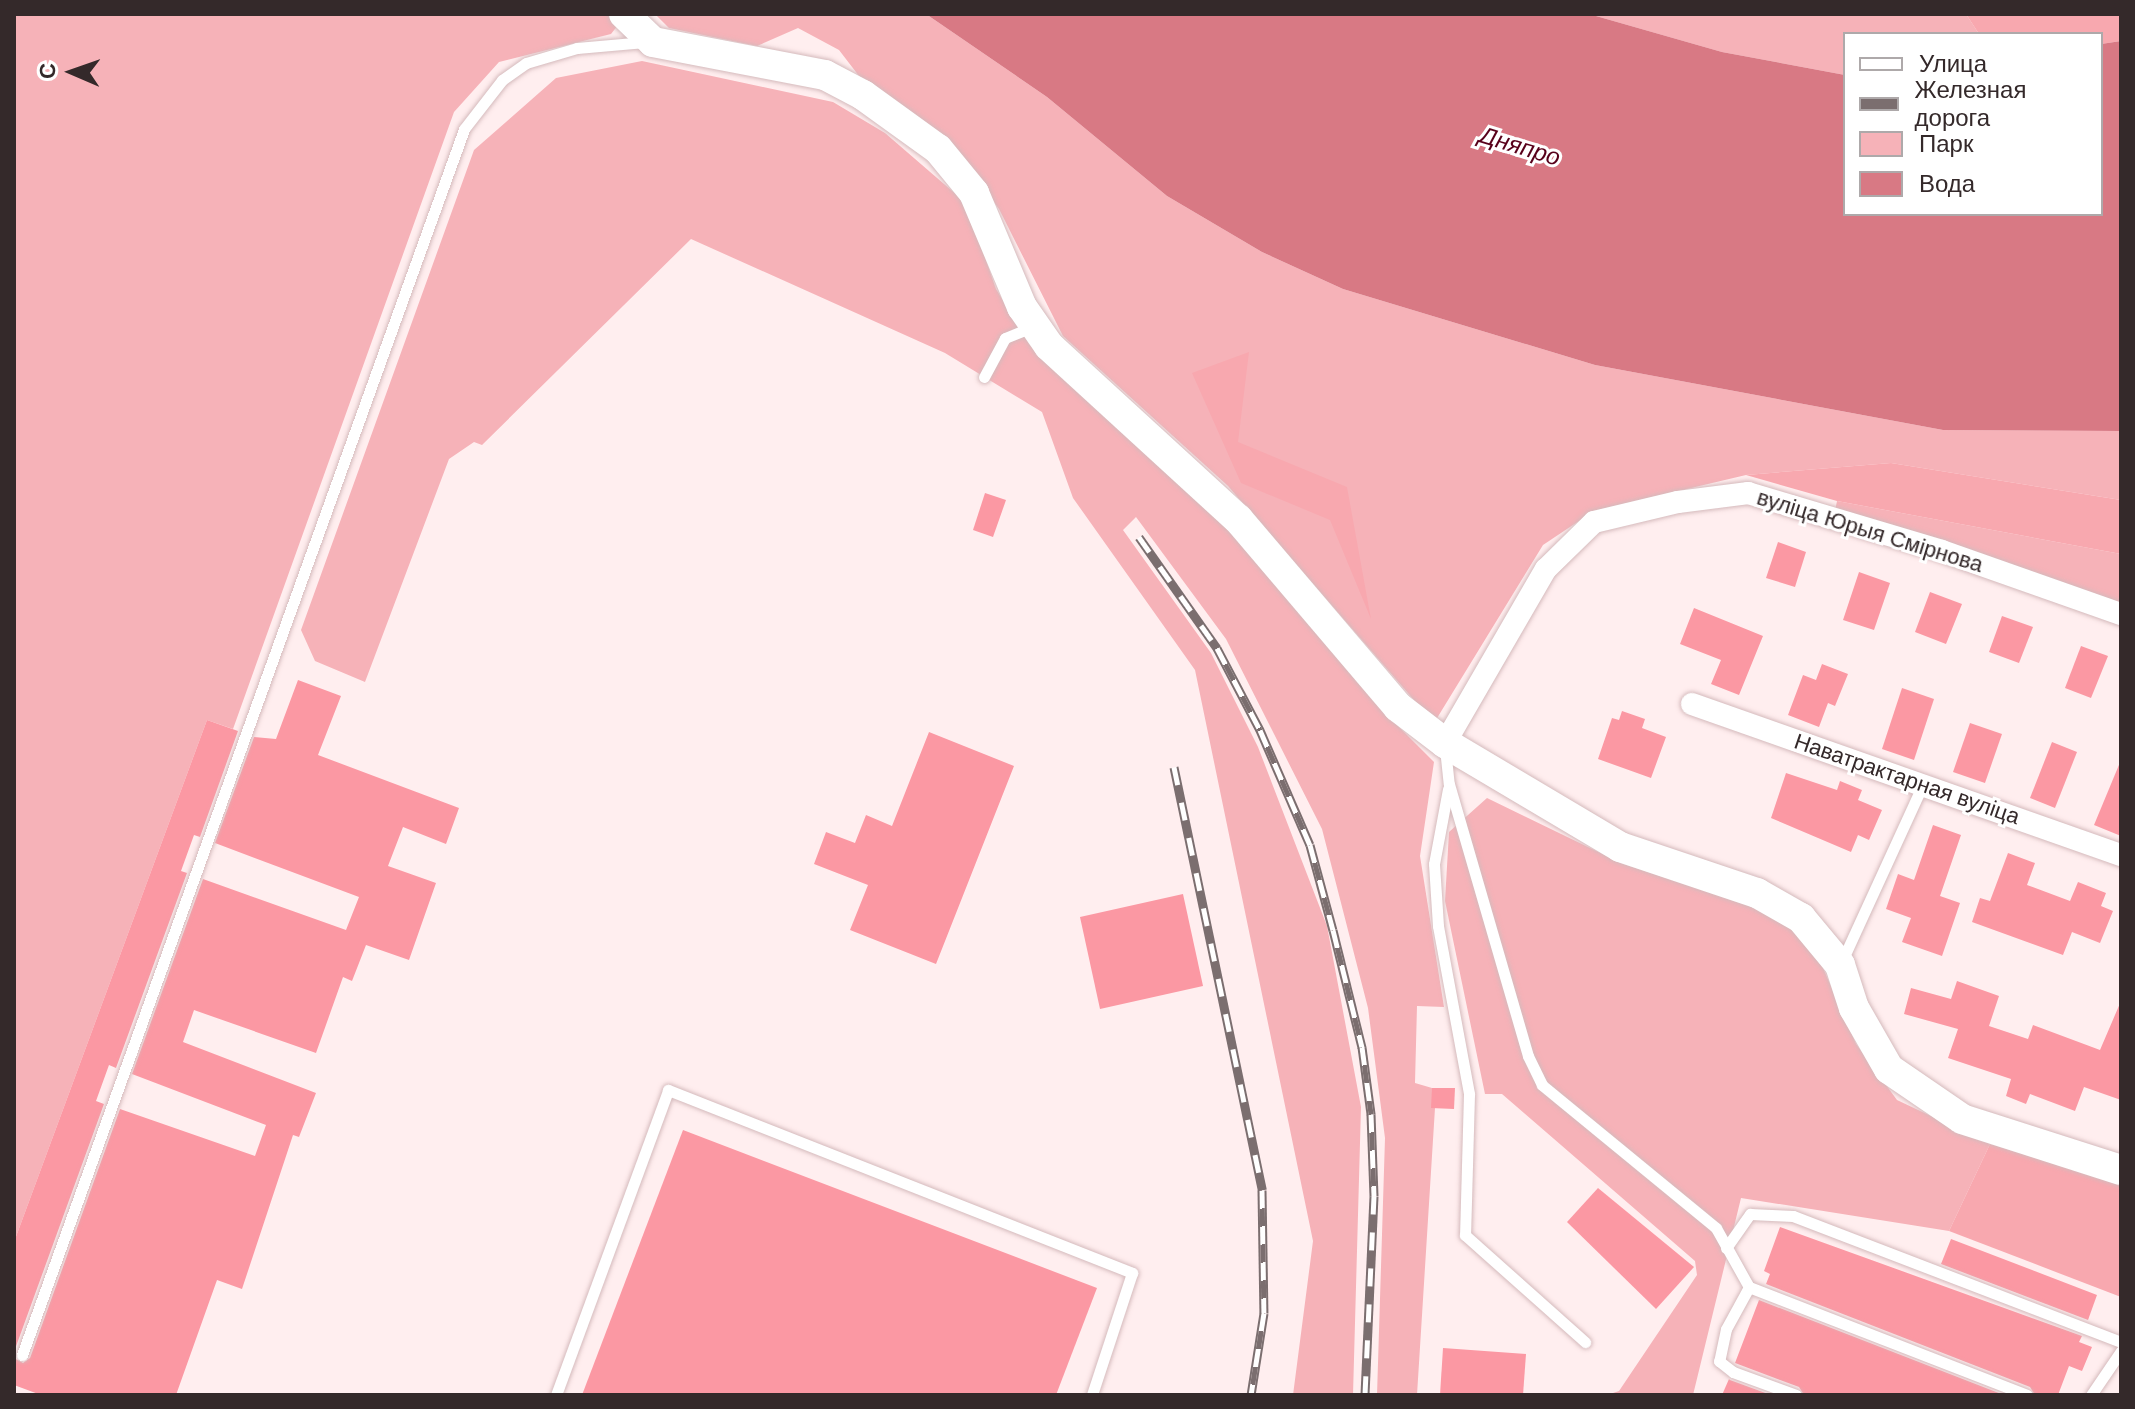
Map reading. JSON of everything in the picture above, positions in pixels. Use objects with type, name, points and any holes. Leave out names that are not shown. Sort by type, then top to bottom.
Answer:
[{"type":"street","points":[[624,14],[653,42],[825,75],[863,95],[938,149],[974,193],[1035,325],[1049,346],[1238,519],[1398,707],[1445,743],[1620,847],[1757,893],[1801,918],[1840,965],[1854,1008],[1889,1069],[1962,1119],[2121,1170]]},
{"type":"street","name":"вуліца Юрыя Смірнова","points":[[1445,743],[1546,569],[1594,522],[1678,502],[1748,493],[1942,551],[2121,614]]},
{"type":"street","name":"Наватрактарная вуліца","points":[[1692,704],[2121,855]]},
{"type":"lane","points":[[22,1355],[464,129],[502,80],[526,63],[577,48],[653,42]]},
{"type":"lane","points":[[984,377],[1005,338],[1035,325]]},
{"type":"lane","points":[[1445,743],[1449,784],[1528,1056],[1542,1085],[1716,1228],[1749,1287],[2027,1395]]},
{"type":"lane","points":[[1449,784],[1434,864],[1438,926],[1469,1094],[1465,1235],[1585,1342]]},
{"type":"lane","points":[[1840,965],[1923,784]]},
{"type":"lane","points":[[556,1395],[668,1090],[1132,1273],[1092,1395]]},
{"type":"lane","points":[[1726,1248],[1750,1214],[1793,1216],[2121,1342]]},
{"type":"lane","points":[[1749,1287],[1726,1329],[1719,1361],[1733,1372],[1796,1395]]},
{"type":"lane","points":[[2091,1395],[2121,1351]]},
{"type":"green space","points":[[14,14],[607,14],[618,25],[611,34],[499,62],[454,112],[233,729],[207,720],[14,1242]]},
{"type":"green space","points":[[655,14],[926,14],[1047,97],[1167,196],[1262,252],[1343,289],[1595,365],[1943,430],[2121,431],[2121,500],[1891,463],[1746,475],[1594,511],[1543,545],[1434,723],[1228,486],[1063,336],[999,209],[948,138],[859,76],[839,50],[798,28],[757,46],[669,28]]},
{"type":"green space","points":[[1589,14],[1966,14],[1978,32],[1843,32],[1843,75],[1722,52]]},
{"type":"green space","points":[[642,61],[833,102],[885,133],[966,203],[996,289],[1029,344],[1209,507],[1374,702],[1434,762],[1420,856],[1444,1007],[1417,1006],[1415,1083],[1432,1088],[1435,1108],[1417,1395],[1377,1395],[1385,1138],[1368,1008],[1322,829],[1226,639],[1136,517],[1123,530],[1211,653],[1258,747],[1327,926],[1361,1107],[1353,1395],[1293,1395],[1313,1241],[1195,670],[1073,498],[1042,412],[945,353],[691,239],[482,445],[474,442],[449,459],[365,682],[315,661],[301,630],[474,150],[556,78]]},
{"type":"green space","points":[[1837,501],[2121,554],[2121,619],[1833,521]]},
{"type":"green space","points":[[1487,798],[1623,864],[1762,908],[1813,945],[1856,1044],[1897,1100],[1990,1144],[1949,1231],[1741,1198],[1693,1395],[1607,1395],[1619,1391],[1697,1275],[1695,1261],[1502,1094],[1485,1094],[1445,901],[1449,832]]},
{"type":"shaded area","points":[[1966,14],[2121,14],[2121,41],[2103,44],[2103,32],[1978,32]]},
{"type":"shaded area","points":[[1249,352],[1238,442],[1347,487],[1371,619],[1330,520],[1241,483],[1192,373]]},
{"type":"shaded area","points":[[1891,463],[2121,500],[2121,554],[1837,501],[1746,475]]},
{"type":"shaded area","points":[[1990,1144],[2121,1184],[2121,1297],[1949,1231]]},
{"type":"water","name":"Дняпро","points":[[926,14],[1589,14],[1722,52],[1843,75],[1843,216],[2103,216],[2103,44],[2121,41],[2121,431],[1943,430],[1595,365],[1343,289],[1262,252],[1167,196],[1047,97]]},
{"type":"building","points":[[985,493],[1006,500],[993,537],[973,530]]},
{"type":"building","points":[[1778,542],[1806,552],[1795,587],[1766,578]]},
{"type":"building","points":[[1859,572],[1890,583],[1874,630],[1843,620]]},
{"type":"building","points":[[1930,592],[1962,604],[1946,644],[1915,632]]},
{"type":"building","points":[[1694,608],[1763,636],[1739,695],[1711,684],[1721,660],[1680,644]]},
{"type":"building","points":[[2002,616],[2033,627],[2019,663],[1989,652]]},
{"type":"building","points":[[2081,646],[2108,656],[2091,698],[2065,688]]},
{"type":"building","points":[[1822,664],[1848,674],[1835,706],[1828,703],[1819,727],[1788,715],[1803,675],[1816,680]]},
{"type":"building","points":[[298,680],[341,696],[318,755],[459,808],[446,844],[403,827],[388,866],[436,883],[409,960],[366,945],[352,981],[343,977],[316,1053],[194,1010],[183,1042],[316,1093],[299,1137],[293,1135],[242,1289],[217,1280],[176,1395],[41,1395],[14,1385],[14,1358],[23,1363],[30,1358],[120,1109],[255,1156],[266,1125],[132,1074],[203,879],[346,930],[359,897],[215,843],[254,737],[276,739]]},
{"type":"building","points":[[1902,688],[1934,699],[1914,760],[1882,749]]},
{"type":"building","points":[[1622,711],[1645,719],[1642,728],[1666,737],[1651,778],[1598,759],[1612,718],[1619,720]]},
{"type":"building","points":[[207,720],[238,731],[200,837],[194,835],[181,871],[187,873],[116,1068],[109,1065],[96,1101],[104,1104],[14,1352],[14,1242]]},
{"type":"building","points":[[1970,723],[2002,734],[1985,783],[1953,772]]},
{"type":"building","points":[[929,732],[1014,766],[936,964],[850,930],[868,885],[814,864],[826,832],[855,843],[866,815],[892,826]]},
{"type":"building","points":[[2052,742],[2077,752],[2055,808],[2030,798]]},
{"type":"building","points":[[2121,760],[2121,836],[2094,825]]},
{"type":"building","points":[[1786,773],[1837,790],[1840,781],[1862,790],[1858,800],[1882,810],[1869,840],[1858,835],[1851,852],[1771,818]]},
{"type":"building","points":[[1933,825],[1961,835],[1940,896],[1960,903],[1942,956],[1902,942],[1911,918],[1886,909],[1898,874],[1914,880]]},
{"type":"building","points":[[2008,853],[2035,863],[2027,885],[2070,901],[2078,882],[2106,893],[2101,906],[2113,911],[2100,943],[2072,932],[2063,955],[1972,922],[1980,898],[1990,901]]},
{"type":"building","points":[[1183,894],[1203,986],[1100,1009],[1080,917]]},
{"type":"building","points":[[1957,981],[1999,996],[1989,1026],[2028,1039],[2033,1025],[2100,1050],[2121,1001],[2121,1100],[2084,1087],[2075,1111],[2030,1094],[2026,1104],[2006,1096],[2011,1079],[1948,1058],[1958,1029],[1904,1014],[1911,988],[1951,999]]},
{"type":"building","points":[[1432,1088],[1455,1088],[1454,1109],[1431,1108]]},
{"type":"building","points":[[683,1130],[1097,1288],[1056,1395],[582,1395]]},
{"type":"building","points":[[1598,1188],[1694,1267],[1656,1309],[1567,1222]]},
{"type":"building","points":[[1780,1227],[2082,1336],[2079,1342],[2092,1347],[2082,1371],[2069,1366],[2058,1395],[2035,1395],[2030,1387],[1766,1284],[1770,1274],[1764,1271]]},
{"type":"building","points":[[1951,1239],[2097,1295],[2088,1320],[1941,1264]]},
{"type":"building","points":[[1759,1300],[2004,1395],[1804,1395],[1799,1387],[1735,1363]]},
{"type":"building","points":[[1443,1348],[1526,1354],[1523,1395],[1440,1395]]},
{"type":"building","points":[[1730,1380],[1771,1395],[1722,1395]]},
{"type":"railway","points":[[1139,537],[1217,648],[1260,730],[1310,845],[1333,930],[1362,1047],[1371,1114],[1374,1196],[1365,1395]]},
{"type":"railway","points":[[1174,767],[1262,1190],[1264,1313],[1251,1395]]}]
